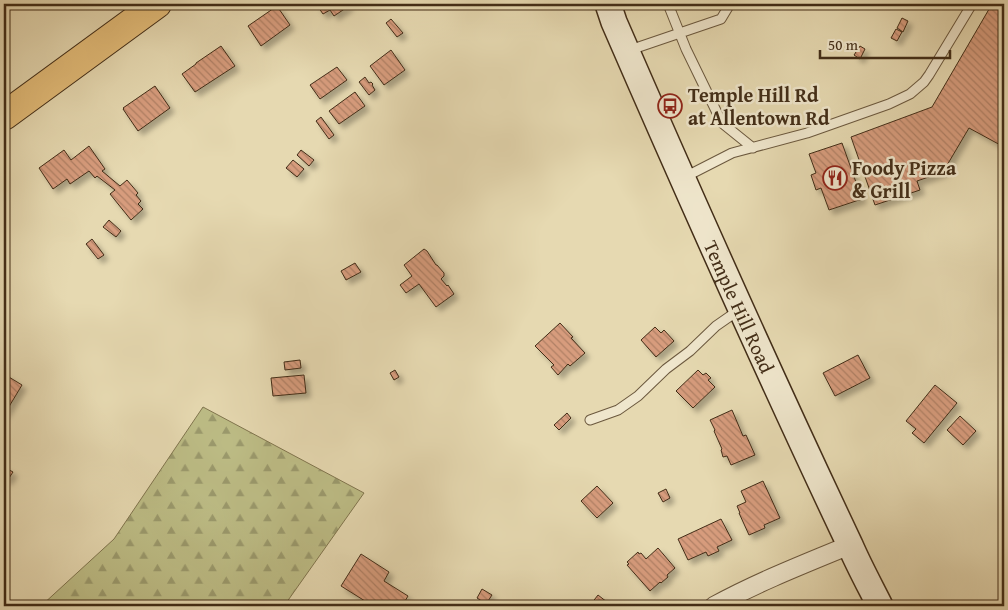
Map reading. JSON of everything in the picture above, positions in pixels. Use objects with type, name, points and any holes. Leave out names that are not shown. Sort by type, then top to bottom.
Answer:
[{"type":"main road","points":[[4,116],[157,4]]},
{"type":"main road","name":"Temple Hill Road","points":[[608,4],[741,309],[850,546],[880,606]]},
{"type":"street","points":[[714,606],[764,581],[850,546]]},
{"type":"lane","points":[[668,4],[722,123],[753,148]]},
{"type":"lane","points":[[627,51],[722,19],[730,4]]},
{"type":"lane","points":[[683,178],[732,153],[807,133],[888,104],[910,94],[929,75],[972,4]]},
{"type":"lane","points":[[590,420],[618,410],[638,396],[716,326],[741,309]]},
{"type":"green space","points":[[203,407],[364,493],[284,606],[41,606],[114,539]]},
{"type":"building","points":[[316,4],[348,4],[349,6],[334,16],[330,10],[323,14]]},
{"type":"building","points":[[992,4],[1004,4],[1004,147],[969,128],[943,172],[917,181],[920,190],[875,205],[851,137],[932,107]]},
{"type":"building","points":[[277,6],[290,25],[261,46],[248,26]]},
{"type":"building","points":[[902,18],[908,21],[903,32],[897,28]]},
{"type":"building","points":[[391,19],[403,33],[397,37],[386,23]]},
{"type":"building","points":[[896,29],[902,32],[897,41],[891,38]]},
{"type":"building","points":[[221,46],[235,66],[195,92],[182,74]]},
{"type":"building","points":[[860,46],[865,49],[860,59],[854,55]]},
{"type":"building","points":[[391,50],[405,70],[384,85],[370,66]]},
{"type":"building","points":[[337,67],[347,80],[320,99],[310,85]]},
{"type":"building","points":[[365,77],[369,83],[373,84],[375,90],[369,95],[359,82]]},
{"type":"building","points":[[155,86],[170,108],[138,131],[123,108]]},
{"type":"building","points":[[355,92],[365,106],[339,124],[329,111]]},
{"type":"building","points":[[321,117],[334,135],[329,139],[316,121]]},
{"type":"building","points":[[842,143],[862,199],[829,210],[821,188],[816,190],[811,175],[816,173],[809,154]]},
{"type":"building","points":[[89,146],[105,169],[102,171],[120,186],[127,180],[138,193],[136,195],[141,201],[138,204],[143,209],[131,220],[110,194],[115,190],[97,176],[95,178],[89,171],[70,184],[67,179],[53,189],[39,168],[64,150],[71,160]]},
{"type":"building","points":[[301,150],[314,160],[309,166],[297,155]]},
{"type":"building","points":[[293,160],[304,169],[297,177],[286,168]]},
{"type":"building","points":[[109,220],[121,231],[116,237],[103,227]]},
{"type":"building","points":[[92,239],[104,255],[98,259],[86,244]]},
{"type":"building","points":[[424,249],[444,273],[441,279],[454,294],[436,307],[419,284],[406,293],[400,285],[412,276],[404,265]]},
{"type":"building","points":[[355,263],[361,272],[346,280],[341,271]]},
{"type":"building","points":[[560,323],[585,353],[570,366],[568,364],[558,375],[551,367],[554,365],[535,346]]},
{"type":"building","points":[[655,327],[661,333],[664,330],[674,341],[656,357],[641,340]]},
{"type":"building","points":[[858,355],[870,378],[835,396],[823,373]]},
{"type":"building","points":[[300,360],[301,368],[285,370],[284,362]]},
{"type":"building","points":[[395,370],[399,377],[394,380],[390,373]]},
{"type":"building","points":[[698,370],[703,375],[706,373],[711,378],[708,380],[715,387],[693,408],[676,391]]},
{"type":"building","points":[[4,374],[22,385],[4,415]]},
{"type":"building","points":[[304,375],[306,393],[273,396],[271,378]]},
{"type":"building","points":[[935,385],[957,403],[924,443],[912,433],[916,429],[906,421]]},
{"type":"building","points":[[732,410],[743,436],[746,435],[755,455],[731,465],[727,456],[723,457],[722,449],[710,420]]},
{"type":"building","points":[[567,413],[571,418],[559,430],[554,425]]},
{"type":"building","points":[[960,416],[976,431],[963,445],[947,430]]},
{"type":"building","points":[[4,467],[13,472],[7,481],[4,479]]},
{"type":"building","points":[[763,481],[780,518],[764,525],[765,528],[749,535],[737,506],[746,502],[741,491]]},
{"type":"building","points":[[597,486],[613,503],[597,518],[581,501]]},
{"type":"building","points":[[666,489],[670,498],[663,502],[658,493]]},
{"type":"building","points":[[721,519],[732,540],[717,547],[719,551],[708,556],[706,552],[688,560],[678,539]]},
{"type":"building","points":[[658,548],[675,568],[667,575],[668,577],[650,591],[627,565],[629,564],[627,562],[638,552],[646,559]]},
{"type":"building","points":[[361,554],[389,572],[384,581],[408,596],[402,606],[373,606],[341,586]]},
{"type":"building","points":[[482,589],[492,595],[486,604],[477,598]]},
{"type":"building","points":[[598,595],[612,606],[595,606],[591,604]]},
{"type":"place","name":"Temple Hill Rd at Allentown Rd","points":[[670,106]]},
{"type":"place","name":"Foody Pizza & Grill","points":[[835,178]]}]
